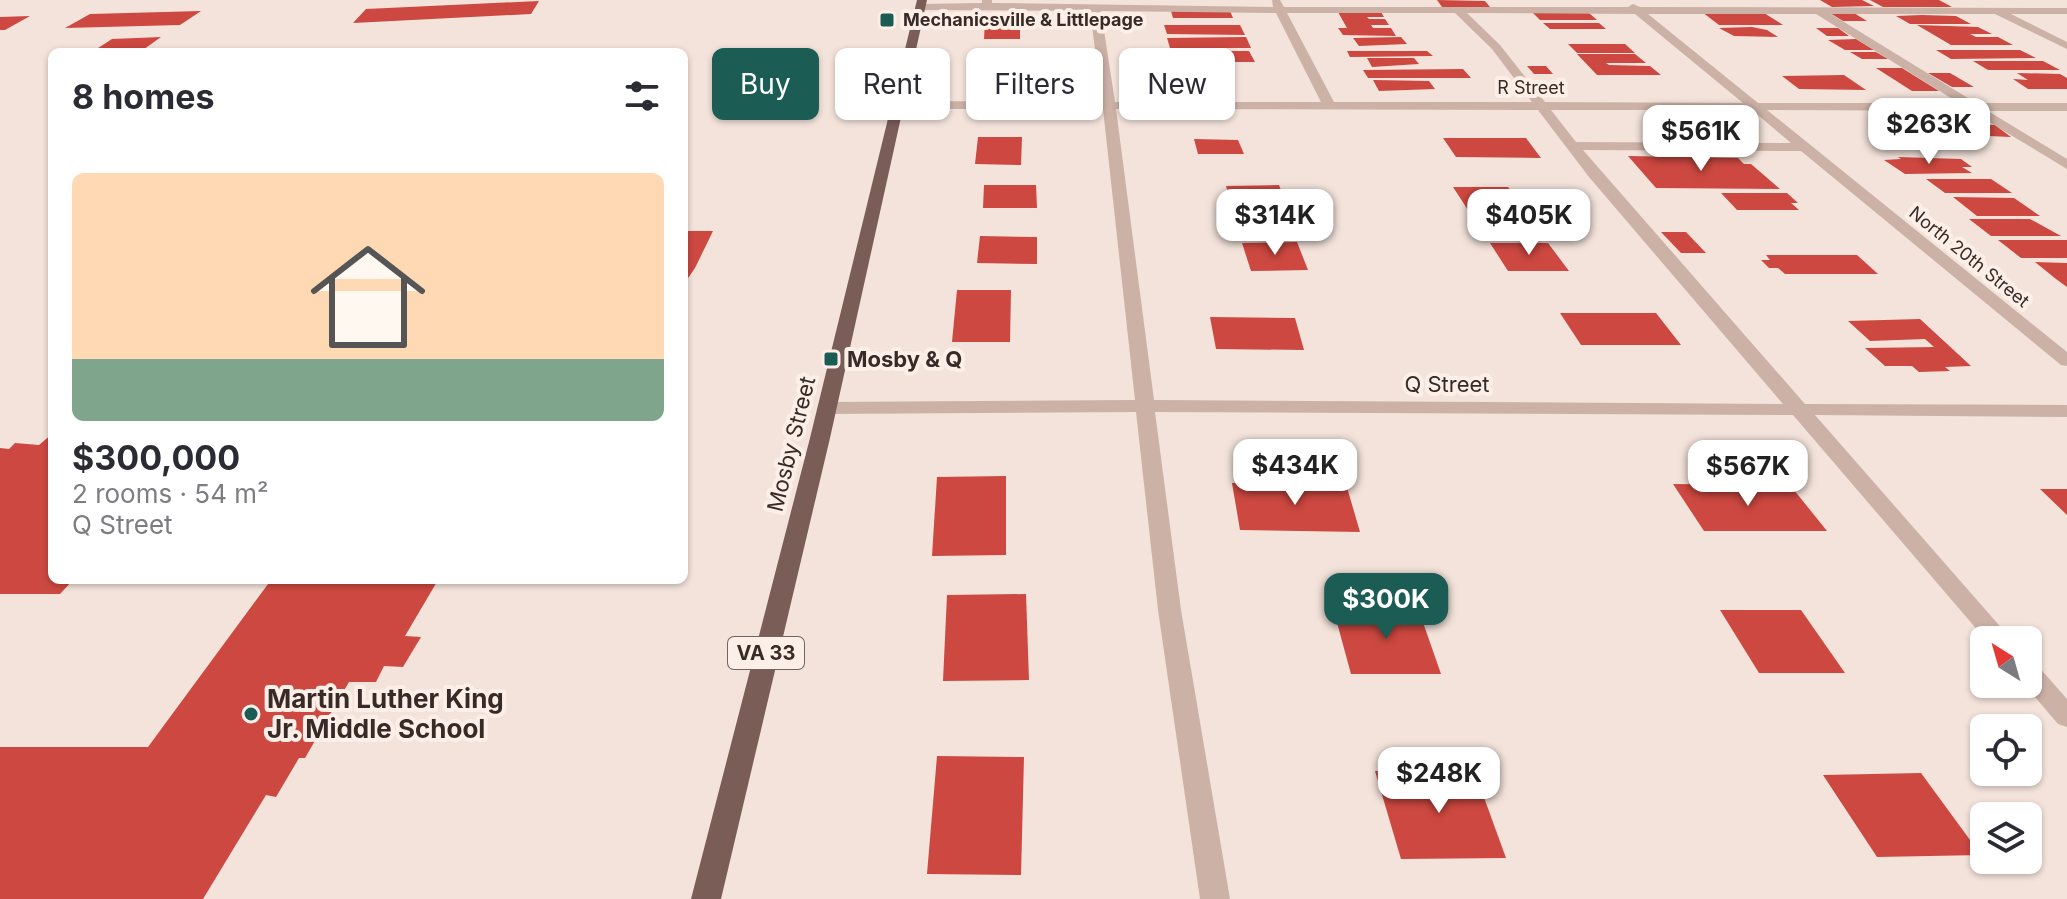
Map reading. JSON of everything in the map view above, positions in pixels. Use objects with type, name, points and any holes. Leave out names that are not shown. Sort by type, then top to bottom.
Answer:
[{"type":"main road","name":"Mosby Street","points":[[911,48],[921,4]]},
{"type":"main road","name":"Mosby Street","points":[[706,899],[895,120]]},
{"type":"street","points":[[1978,0],[2067,46]]},
{"type":"street","points":[[921,4],[1456,9],[1630,4],[2067,11]]},
{"type":"street","name":"North 20th Street","points":[[1630,4],[2067,361]]},
{"type":"street","points":[[1278,5],[1329,105]]},
{"type":"street","points":[[1095,8],[1110,105],[1165,572],[1215,899]]},
{"type":"street","points":[[1456,9],[1496,47],[1573,146],[1988,626]]},
{"type":"street","points":[[1816,9],[2067,165]]},
{"type":"street","name":"R Street","points":[[950,105],[2067,107]]},
{"type":"street","points":[[1573,146],[1807,147]]},
{"type":"street","name":"Q Street","points":[[827,408],[1147,406],[2067,411]]},
{"type":"street","points":[[2042,688],[2067,717]]},
{"type":"building","points":[[1437,0],[1485,1],[1490,7],[1442,7]]},
{"type":"building","points":[[1820,0],[1862,0],[1874,6],[1832,7]]},
{"type":"building","points":[[1870,0],[1939,0],[1952,7],[1883,7]]},
{"type":"building","points":[[539,1],[531,14],[353,23],[366,9]]},
{"type":"building","points":[[201,11],[180,25],[65,28],[90,14]]},
{"type":"building","points":[[1171,11],[1230,11],[1233,18],[1173,18]]},
{"type":"building","points":[[1338,12],[1381,12],[1384,17],[1367,17],[1385,19],[1389,25],[1371,25],[1373,28],[1391,28],[1396,36],[1343,35],[1338,28],[1347,28]]},
{"type":"building","points":[[1702,12],[1764,13],[1783,25],[1719,25]]},
{"type":"building","points":[[1533,13],[1589,13],[1597,20],[1540,20]]},
{"type":"building","points":[[1830,13],[1854,13],[1867,21],[1843,21]]},
{"type":"building","points":[[30,16],[5,30],[0,30],[0,17]]},
{"type":"building","points":[[1896,16],[1956,16],[1971,24],[1910,24]]},
{"type":"building","points":[[985,20],[1020,20],[1020,39],[984,39]]},
{"type":"building","points":[[1543,23],[1599,23],[1606,29],[1550,29]]},
{"type":"building","points":[[1164,25],[1240,25],[1245,35],[1167,34]]},
{"type":"building","points":[[1917,25],[1978,27],[1992,34],[1970,34],[1998,37],[2013,45],[1951,45]]},
{"type":"building","points":[[1719,28],[1767,30],[1778,37],[1734,36]]},
{"type":"building","points":[[1816,28],[1838,28],[1849,36],[1827,36]]},
{"type":"building","points":[[161,37],[146,48],[98,48],[112,39]]},
{"type":"building","points":[[1246,37],[1251,48],[1170,48],[1167,38]]},
{"type":"building","points":[[1401,37],[1407,44],[1359,46],[1353,38]]},
{"type":"building","points":[[1856,39],[1874,50],[1845,50],[1828,40]]},
{"type":"building","points":[[1568,44],[1625,44],[1635,53],[1577,53]]},
{"type":"building","points":[[1936,50],[2020,50],[2036,58],[1951,59]]},
{"type":"building","points":[[1235,51],[1249,51],[1255,62],[1235,62]]},
{"type":"building","points":[[1347,51],[1427,51],[1433,56],[1350,57]]},
{"type":"building","points":[[1850,52],[1876,52],[1888,59],[1862,59]]},
{"type":"building","points":[[1577,54],[1635,54],[1646,63],[1606,63],[1650,66],[1661,75],[1597,75]]},
{"type":"building","points":[[1367,58],[1414,58],[1419,64],[1372,67]]},
{"type":"building","points":[[1973,61],[2043,61],[2060,70],[1988,70]]},
{"type":"building","points":[[1527,66],[1546,66],[1553,74],[1534,74]]},
{"type":"building","points":[[1876,68],[1902,68],[1939,91],[1912,91]]},
{"type":"building","points":[[1463,69],[1471,78],[1368,78],[1363,70]]},
{"type":"building","points":[[1928,73],[1950,73],[1974,87],[1952,87]]},
{"type":"building","points":[[2017,73],[2060,74],[2067,78],[2067,89],[2028,89],[2013,79],[2028,80]]},
{"type":"building","points":[[1844,75],[1866,90],[1799,89],[1782,76]]},
{"type":"building","points":[[1373,80],[1429,81],[1435,89],[1379,91]]},
{"type":"building","points":[[1974,124],[1995,125],[2011,137],[1989,136]]},
{"type":"building","points":[[1673,127],[1725,127],[1739,140],[1686,140]]},
{"type":"building","points":[[978,137],[1022,137],[1021,165],[975,164]]},
{"type":"building","points":[[1443,138],[1526,138],[1541,158],[1456,157]]},
{"type":"building","points":[[1194,139],[1238,140],[1244,154],[1198,154]]},
{"type":"building","points":[[1628,156],[1738,158],[1744,164],[1751,164],[1780,189],[1656,188]]},
{"type":"building","points":[[1898,157],[1961,159],[1972,167],[1962,167],[1972,173],[1905,174],[1884,160],[1901,159]]},
{"type":"building","points":[[1926,179],[1991,179],[2012,193],[1945,193]]},
{"type":"building","points":[[984,185],[1036,185],[1037,208],[983,208]]},
{"type":"building","points":[[1279,185],[1288,209],[1233,209],[1226,186]]},
{"type":"building","points":[[1453,187],[1508,187],[1525,210],[1468,210]]},
{"type":"building","points":[[1721,193],[1787,193],[1798,203],[1791,203],[1799,210],[1737,210]]},
{"type":"building","points":[[1953,197],[2014,198],[2040,216],[1977,216]]},
{"type":"building","points":[[1969,219],[2030,219],[2061,236],[1991,236]]},
{"type":"building","points":[[688,231],[713,231],[688,278]]},
{"type":"building","points":[[1661,232],[1686,232],[1706,253],[1681,253]]},
{"type":"building","points":[[980,236],[1037,237],[1037,264],[977,263]]},
{"type":"building","points":[[1998,240],[2067,240],[2067,258],[2021,258]]},
{"type":"building","points":[[1297,242],[1308,270],[1251,271],[1242,243]]},
{"type":"building","points":[[1490,243],[1548,243],[1569,271],[1508,271]]},
{"type":"building","points":[[1766,255],[1857,255],[1878,274],[1785,274],[1778,268],[1769,268],[1761,260],[1770,260]]},
{"type":"building","points":[[2035,262],[2067,263],[2067,287],[2056,279]]},
{"type":"building","points":[[957,290],[1011,290],[1010,342],[952,342]]},
{"type":"building","points":[[1560,313],[1656,313],[1681,345],[1581,345]]},
{"type":"building","points":[[1210,317],[1295,318],[1304,350],[1216,349]]},
{"type":"building","points":[[1920,319],[1971,366],[1945,367],[1950,371],[1919,372],[1912,366],[1885,366],[1865,348],[1934,347],[1925,339],[1870,341],[1848,321]]},
{"type":"building","points":[[48,437],[48,584],[69,584],[60,594],[0,594],[0,448],[9,449],[15,443],[39,445]]},
{"type":"building","points":[[1006,476],[1006,555],[932,556],[937,477]]},
{"type":"building","points":[[1232,483],[1346,484],[1360,532],[1240,530]]},
{"type":"building","points":[[1673,484],[1790,485],[1827,531],[1704,531]]},
{"type":"building","points":[[2040,489],[2067,489],[2067,515]]},
{"type":"building","name":"Martin Luther King Jr. Middle School","points":[[268,584],[436,584],[405,636],[421,637],[403,667],[384,666],[376,682],[349,682],[305,758],[299,758],[276,797],[266,795],[203,899],[0,899],[0,747],[148,747]]},
{"type":"building","points":[[1026,594],[1029,680],[943,681],[947,595]]},
{"type":"building","points":[[1333,608],[1418,608],[1441,674],[1351,674]]},
{"type":"building","points":[[1720,610],[1801,610],[1845,673],[1759,673]]},
{"type":"building","points":[[937,756],[1024,757],[1021,875],[927,874]]},
{"type":"building","points":[[1474,770],[1506,858],[1401,859],[1375,771]]},
{"type":"building","points":[[1921,773],[1970,840],[1970,855],[1877,857],[1823,775]]},
{"type":"place","name":"Mechanicsville & Littlepage","points":[[887,20]]},
{"type":"place","name":"Mosby & Q","points":[[831,359]]},
{"type":"place","name":"Martin Luther King Jr. Middle School","points":[[251,714]]}]
